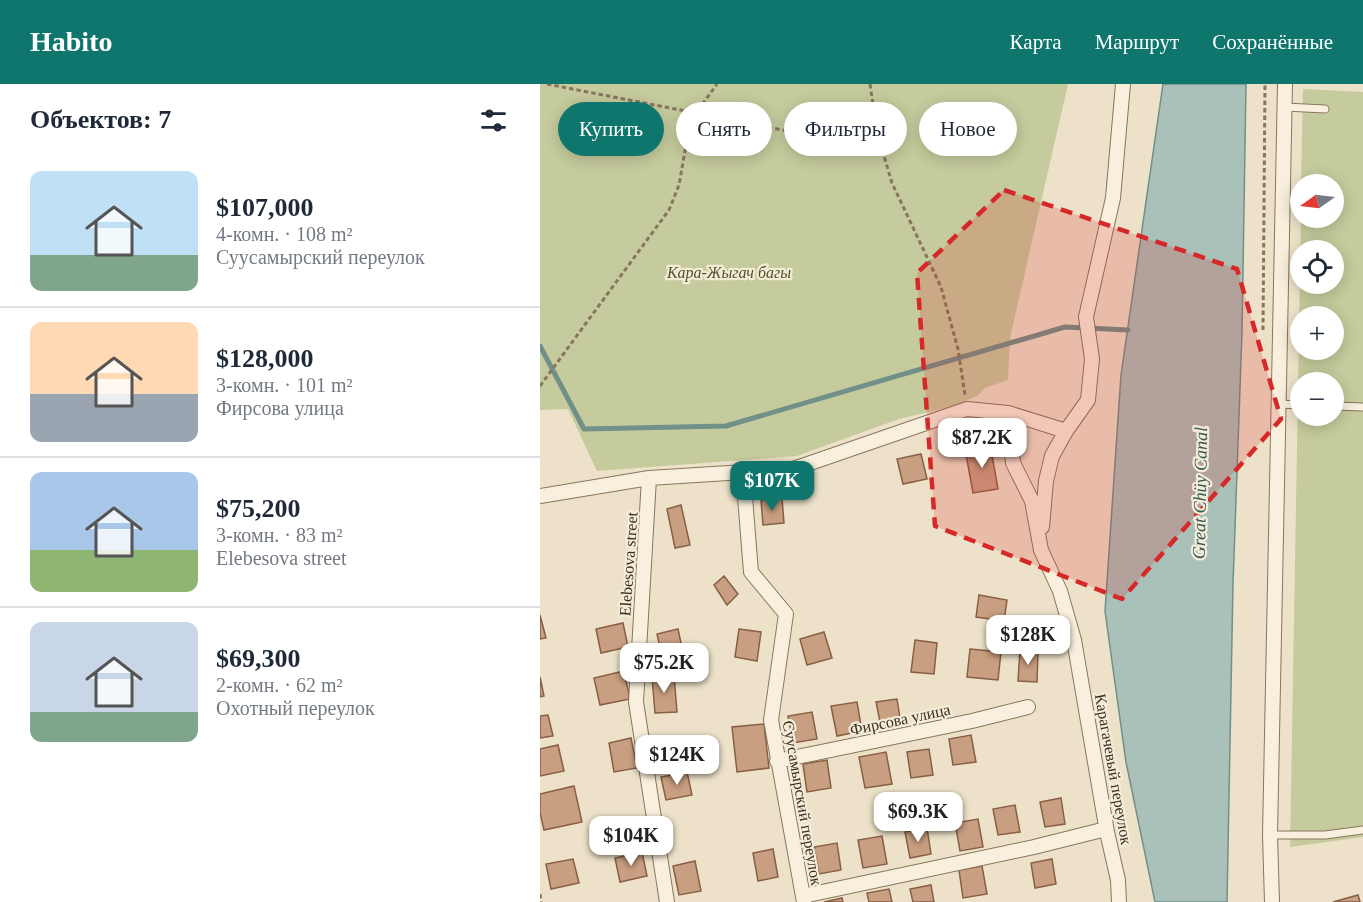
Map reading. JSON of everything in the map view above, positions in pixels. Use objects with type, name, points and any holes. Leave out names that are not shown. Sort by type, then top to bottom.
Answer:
[{"type":"street","points":[[1041,550],[1046,481],[1052,456],[1088,400],[1092,359],[1086,317],[1113,198],[1123,84]]},
{"type":"street","points":[[1272,902],[1270,835],[1285,84]]},
{"type":"street","points":[[540,496],[649,478],[793,470],[967,408],[1008,413],[1066,431]]},
{"type":"street","name":"Карагачевый переулок","points":[[1008,413],[1013,463],[1032,501],[1041,550],[1060,591],[1074,640],[1106,829],[1118,880],[1119,902]]},
{"type":"street","name":"Суусамырский переулок","points":[[743,472],[752,572],[786,614],[771,720],[803,899]]},
{"type":"street","name":"Elebesova street","points":[[649,478],[636,702],[667,902]]},
{"type":"street","name":"Фирсова улица","points":[[777,761],[972,721],[1028,707]]},
{"type":"street","points":[[803,899],[1106,829]]},
{"type":"lane","points":[[1285,107],[1325,109]]},
{"type":"lane","points":[[1278,404],[1290,405]]},
{"type":"lane","points":[[1344,407],[1363,408]]},
{"type":"lane","points":[[1270,835],[1325,835],[1363,830]]},
{"type":"path","points":[[547,84],[676,109]]},
{"type":"path","points":[[704,102],[717,84]]},
{"type":"path","points":[[870,84],[873,102]]},
{"type":"path","points":[[540,386],[669,210],[679,185],[684,156]]},
{"type":"path","points":[[884,156],[892,183],[941,286],[958,349],[967,408]]},
{"type":"path","points":[[540,894],[541,902]]},
{"type":"highlighted area","points":[[1004,190],[1237,269],[1281,419],[1122,599],[935,526],[917,273]]},
{"type":"green space","name":"Кара-Жыгач багы","points":[[540,84],[1068,84],[1010,338],[1008,380],[985,388],[977,396],[955,406],[899,419],[797,456],[597,471],[568,409],[540,410]]},
{"type":"green space","points":[[1303,89],[1363,92],[1363,837],[1290,847],[1297,426],[1344,426],[1344,372],[1298,372],[1299,360],[1344,360],[1344,306],[1299,306],[1300,294],[1344,294],[1344,240],[1300,240],[1301,228],[1344,228],[1344,174],[1301,174]]},
{"type":"water","name":"Great Chüy Canal","points":[[1163,84],[1246,84],[1227,902],[1155,902],[1126,762],[1105,611],[1121,375]]},
{"type":"building","points":[[990,444],[998,489],[973,493],[965,449]]},
{"type":"building","points":[[921,454],[927,479],[903,484],[897,459]]},
{"type":"building","points":[[782,498],[784,523],[763,525],[761,500]]},
{"type":"building","points":[[681,505],[690,545],[675,548],[667,509]]},
{"type":"building","points":[[724,576],[738,594],[727,605],[714,585]]},
{"type":"building","points":[[979,595],[1007,600],[1004,621],[976,617]]},
{"type":"building","points":[[540,615],[546,638],[540,639]]},
{"type":"building","points":[[623,623],[628,647],[601,653],[596,629]]},
{"type":"building","points":[[678,629],[682,648],[661,652],[657,634]]},
{"type":"building","points":[[739,629],[761,632],[757,661],[735,657]]},
{"type":"building","points":[[824,632],[832,658],[807,665],[800,639]]},
{"type":"building","points":[[915,640],[937,643],[934,674],[911,672]]},
{"type":"building","points":[[970,649],[1001,652],[998,680],[967,677]]},
{"type":"building","points":[[1020,650],[1038,651],[1037,682],[1018,681]]},
{"type":"building","points":[[624,671],[630,699],[600,705],[594,678]]},
{"type":"building","points":[[674,676],[677,712],[655,713],[652,677]]},
{"type":"building","points":[[540,677],[544,696],[540,697]]},
{"type":"building","points":[[897,699],[901,724],[881,727],[876,702]]},
{"type":"building","points":[[857,702],[862,731],[837,736],[831,706]]},
{"type":"building","points":[[812,712],[817,739],[793,743],[788,716]]},
{"type":"building","points":[[548,715],[553,736],[540,738],[540,716]]},
{"type":"building","points":[[764,724],[769,768],[737,772],[732,727]]},
{"type":"building","points":[[971,735],[976,762],[953,765],[949,739]]},
{"type":"building","points":[[631,738],[637,768],[614,772],[609,743]]},
{"type":"building","points":[[558,745],[564,771],[540,776],[540,749]]},
{"type":"building","points":[[929,749],[933,775],[911,778],[907,752]]},
{"type":"building","points":[[886,752],[892,784],[865,788],[859,757]]},
{"type":"building","points":[[827,760],[831,788],[807,792],[803,764]]},
{"type":"building","points":[[687,772],[692,795],[666,800],[661,777]]},
{"type":"building","points":[[574,786],[582,822],[544,830],[540,813],[540,794]]},
{"type":"building","points":[[1061,798],[1065,824],[1045,827],[1040,802]]},
{"type":"building","points":[[1015,805],[1020,832],[998,835],[993,809]]},
{"type":"building","points":[[978,819],[983,847],[960,851],[955,823]]},
{"type":"building","points":[[927,828],[931,854],[910,858],[905,832]]},
{"type":"building","points":[[882,836],[887,864],[863,868],[858,840]]},
{"type":"building","points":[[837,843],[841,870],[819,874],[814,847]]},
{"type":"building","points":[[773,849],[778,877],[758,881],[753,853]]},
{"type":"building","points":[[642,852],[647,876],[620,882],[615,858]]},
{"type":"building","points":[[573,859],[579,883],[551,889],[546,864]]},
{"type":"building","points":[[1052,859],[1056,884],[1035,888],[1031,863]]},
{"type":"building","points":[[695,861],[701,891],[679,895],[673,866]]},
{"type":"building","points":[[982,866],[987,894],[963,898],[959,870]]},
{"type":"building","points":[[931,885],[934,902],[913,902],[910,889]]},
{"type":"building","points":[[889,889],[892,902],[869,902],[867,893]]},
{"type":"building","points":[[1358,895],[1360,902],[1333,902]]},
{"type":"building","points":[[842,898],[843,902],[824,902]]},
{"type":"waterway","points":[[540,346],[584,429],[726,426],[1065,327],[1128,330]]}]
